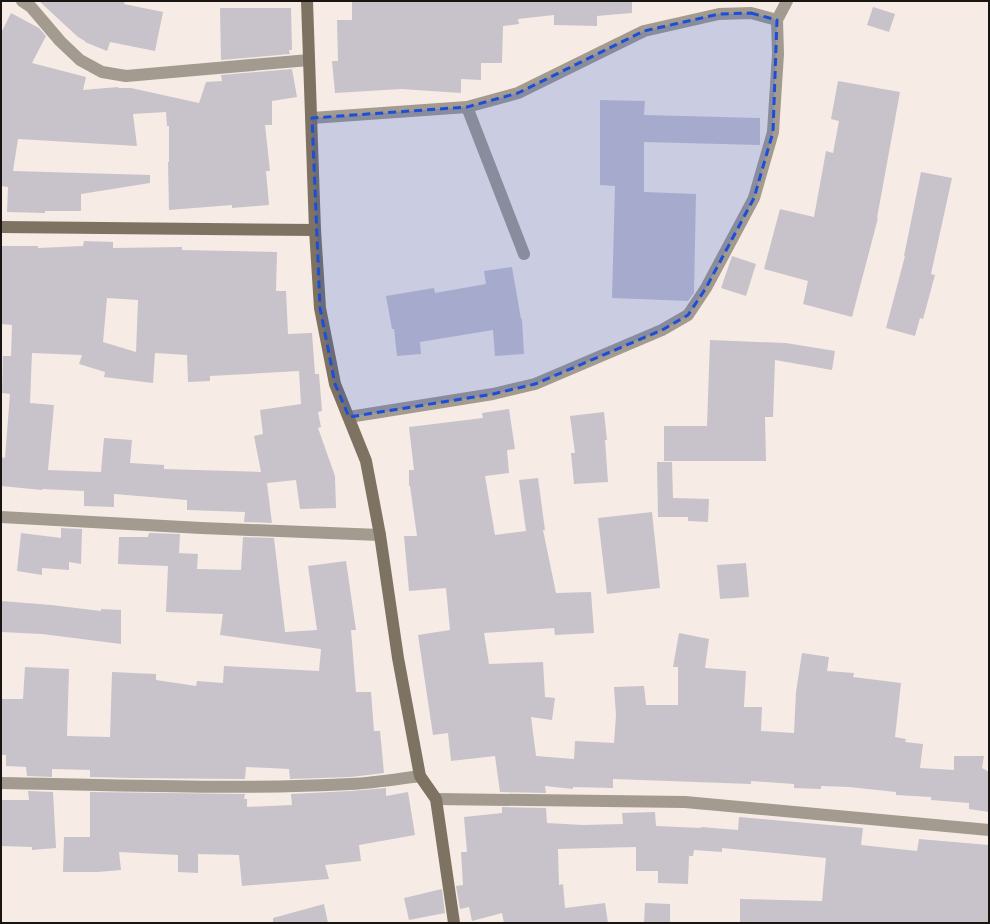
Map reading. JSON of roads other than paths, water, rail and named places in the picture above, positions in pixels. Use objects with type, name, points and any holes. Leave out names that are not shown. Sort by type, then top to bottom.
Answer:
[{"type":"main road","points":[[307,1],[312,118],[314,230],[320,308],[335,384],[366,461],[380,535],[398,658],[420,776],[436,799],[454,923]]},
{"type":"main road","points":[[1,227],[314,230]]},
{"type":"street","points":[[22,1],[31,8],[60,41],[80,60],[102,72],[126,76],[309,60]]},
{"type":"street","points":[[349,417],[493,394],[535,384],[662,330],[688,314],[706,288],[754,198],[773,132],[778,54],[777,20],[787,1]]},
{"type":"street","points":[[312,118],[467,107],[518,93],[644,31],[719,14],[751,13],[777,20]]},
{"type":"street","points":[[467,107],[524,254]]},
{"type":"street","points":[[1,517],[201,528],[380,535]]},
{"type":"street","points":[[1,783],[189,787],[286,786],[353,784],[420,776]]},
{"type":"street","points":[[436,799],[685,802],[989,830]]}]
